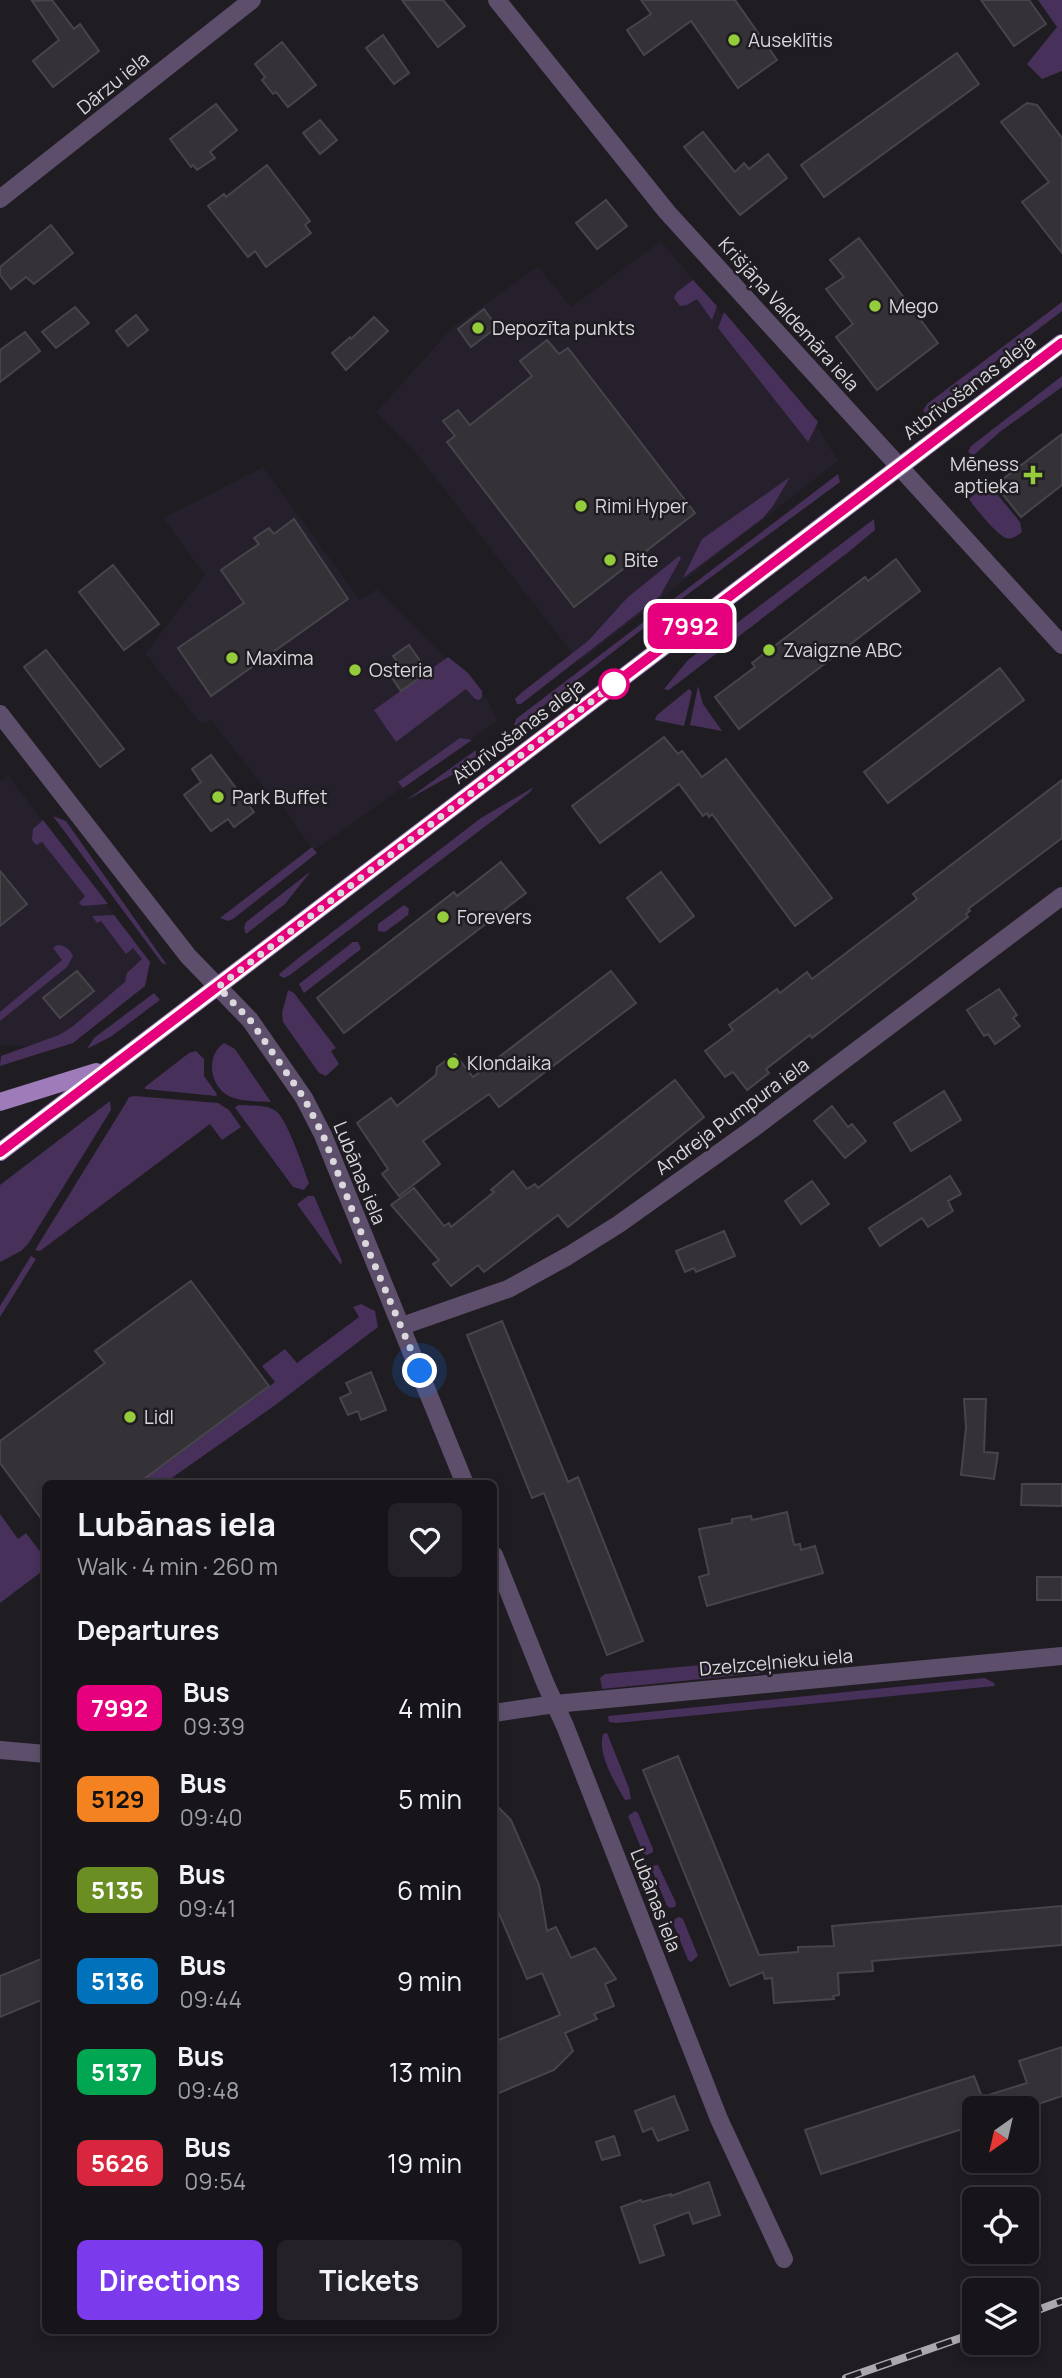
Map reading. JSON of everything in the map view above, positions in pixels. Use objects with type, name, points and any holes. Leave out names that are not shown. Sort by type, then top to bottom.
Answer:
[{"type":"main road","name":"Atbrīvošanas aleja","points":[[0,1152],[1062,344]]},
{"type":"main road","points":[[0,1102],[110,1068]]},
{"type":"street","name":"Dārzu iela","points":[[0,199],[252,0]]},
{"type":"street","name":"Krišjāņa Valdemāra iela","points":[[497,0],[667,212],[1062,645]]},
{"type":"street","name":"Lubānas iela","points":[[0,714],[188,956],[250,1020],[304,1098],[323,1135],[463,1480]]},
{"type":"street","name":"Andreja Pumpura iela","points":[[402,1326],[508,1289],[599,1237],[751,1129],[1062,896]]},
{"type":"street","name":"Lubānas iela","points":[[497,1562],[719,2119],[784,2259]]},
{"type":"street","name":"Dzelzceļnieku iela","points":[[497,1713],[555,1704],[1062,1656]]},
{"type":"street","points":[[0,1750],[42,1754]]},
{"type":"shaded area","points":[[1038,0],[1062,0],[1062,71],[1042,79],[1027,64],[1057,27]]},
{"type":"shaded area","points":[[661,241],[819,429],[838,461],[579,662],[416,453],[376,412],[452,328],[538,266],[571,307]]},
{"type":"shaded area","points":[[693,280],[717,306],[712,320],[697,299],[680,306],[674,298],[676,293]]},
{"type":"shaded area","points":[[1062,302],[1062,311],[927,414],[923,411],[927,404]]},
{"type":"shaded area","points":[[724,312],[818,422],[808,442],[718,328]]},
{"type":"shaded area","points":[[1062,376],[1062,387],[1001,431],[975,454],[968,452],[971,446]]},
{"type":"shaded area","points":[[263,467],[360,600],[377,589],[488,700],[497,721],[316,849],[310,846],[278,800],[274,800],[211,720],[202,725],[145,654],[205,575],[163,518]]},
{"type":"shaded area","points":[[838,474],[840,482],[680,600],[519,725],[514,725],[516,719]]},
{"type":"shaded area","points":[[790,477],[763,518],[683,578],[702,539]]},
{"type":"shaded area","points":[[988,483],[1020,522],[1022,532],[1014,537],[1006,538],[997,532],[969,499]]},
{"type":"shaded area","points":[[874,519],[875,530],[851,550],[669,690],[664,689],[688,660]]},
{"type":"shaded area","points":[[679,556],[681,558],[660,596],[521,704],[517,704],[515,699],[521,693],[588,641],[628,597]]},
{"type":"shaded area","points":[[448,657],[468,673],[482,691],[482,697],[475,699],[466,689],[396,742],[374,710]]},
{"type":"shaded area","points":[[698,686],[703,704],[722,731],[690,725]]},
{"type":"shaded area","points":[[689,689],[692,692],[684,726],[655,720],[657,715]]},
{"type":"shaded area","points":[[460,738],[472,740],[403,788],[398,782]]},
{"type":"shaded area","points":[[476,750],[476,759],[470,765],[405,801]]},
{"type":"shaded area","points":[[8,775],[150,962],[145,986],[73,1043],[64,1047],[0,1045],[0,781]]},
{"type":"shaded area","points":[[534,787],[290,975],[284,978],[280,976],[279,974],[301,956],[481,818]]},
{"type":"shaded area","points":[[53,816],[66,821],[167,965],[162,963]]},
{"type":"shaded area","points":[[43,820],[108,904],[82,906],[79,903],[85,896],[42,842],[36,845],[32,840],[33,829]]},
{"type":"shaded area","points":[[312,847],[317,853],[233,919],[228,921],[220,918]]},
{"type":"shaded area","points":[[311,871],[285,904],[246,934],[246,922]]},
{"type":"shaded area","points":[[404,905],[409,909],[408,915],[385,932],[378,931],[378,924]]},
{"type":"shaded area","points":[[114,915],[150,962],[145,986],[73,1043],[0,1066],[1,1056],[59,1035],[72,1027],[125,982],[127,973],[142,959],[133,948],[126,954],[101,921],[97,923],[92,916]]},
{"type":"shaded area","points":[[353,942],[358,942],[361,949],[304,993],[299,984]]},
{"type":"shaded area","points":[[57,945],[67,948],[73,956],[67,967],[0,1021],[0,1012],[62,960],[53,948]]},
{"type":"shaded area","points":[[288,990],[294,993],[336,1048],[331,1051],[339,1064],[326,1076],[319,1073],[283,1022],[282,1013]]},
{"type":"shaded area","points":[[154,993],[160,1000],[112,1036],[87,1049],[94,1038]]},
{"type":"shaded area","points":[[224,1043],[235,1049],[271,1102],[237,1099],[227,1095],[216,1084],[212,1062],[218,1048]]},
{"type":"shaded area","points":[[196,1051],[204,1059],[204,1076],[216,1096],[145,1089],[189,1053]]},
{"type":"shaded area","points":[[129,1097],[218,1103],[229,1110],[241,1127],[222,1140],[210,1124],[40,1251],[35,1250]]},
{"type":"shaded area","points":[[110,1101],[111,1110],[28,1244],[21,1251],[0,1262],[0,1185]]},
{"type":"shaded area","points":[[239,1105],[269,1108],[281,1117],[309,1183],[304,1190],[293,1187],[236,1109]]},
{"type":"shaded area","points":[[308,1196],[314,1196],[342,1261],[341,1265],[297,1204]]},
{"type":"shaded area","points":[[31,1256],[36,1259],[0,1317],[0,1306]]},
{"type":"shaded area","points":[[361,1304],[375,1311],[378,1327],[274,1406],[169,1480],[142,1480],[275,1382],[262,1366],[285,1349],[297,1363],[359,1317],[353,1307]]},
{"type":"shaded area","points":[[0,1514],[18,1539],[26,1533],[42,1554],[42,1571],[0,1603]]},
{"type":"shaded area","points":[[764,1659],[766,1671],[761,1673],[602,1689],[600,1678],[605,1674]]},
{"type":"shaded area","points":[[985,1678],[995,1686],[617,1723],[609,1722],[608,1716]]},
{"type":"shaded area","points":[[607,1733],[631,1799],[625,1800],[605,1759],[602,1742],[603,1734]]},
{"type":"shaded area","points":[[635,1811],[653,1849],[653,1852],[647,1855],[643,1853],[628,1816]]},
{"type":"shaded area","points":[[658,1865],[676,1903],[675,1907],[667,1906],[652,1870],[652,1866]]},
{"type":"shaded area","points":[[679,1917],[683,1919],[698,1956],[691,1962],[673,1923]]},
{"type":"building","points":[[52,0],[74,29],[80,24],[99,51],[53,87],[33,61],[59,40],[32,1]]},
{"type":"building","points":[[402,0],[443,0],[465,26],[438,47]]},
{"type":"building","name":"Auseklītis","points":[[641,0],[735,0],[777,60],[738,88],[691,21],[644,55],[627,30],[651,14]]},
{"type":"building","points":[[981,0],[1029,0],[1046,24],[1014,46]]},
{"type":"building","points":[[383,35],[409,73],[394,84],[366,48]]},
{"type":"building","points":[[282,42],[316,85],[288,107],[262,80],[265,77],[255,64]]},
{"type":"building","points":[[957,53],[979,84],[824,197],[801,165]]},
{"type":"building","points":[[1027,103],[1037,105],[1062,138],[1062,253],[1022,202],[1049,182],[1001,122]]},
{"type":"building","points":[[216,104],[237,130],[210,152],[215,158],[197,170],[193,165],[191,167],[170,139]]},
{"type":"building","points":[[320,120],[337,140],[320,154],[303,133]]},
{"type":"building","points":[[703,132],[735,172],[744,163],[749,169],[768,154],[787,178],[740,215],[684,147]]},
{"type":"building","points":[[267,165],[310,221],[305,225],[311,233],[266,267],[255,251],[248,257],[208,206],[224,194],[226,197]]},
{"type":"building","points":[[606,200],[627,226],[597,249],[576,223]]},
{"type":"building","points":[[51,225],[73,253],[34,284],[26,277],[11,289],[0,275],[0,267]]},
{"type":"building","name":"Mego","points":[[859,238],[938,343],[877,390],[836,337],[853,324],[826,289],[844,277],[830,260]]},
{"type":"building","points":[[75,307],[89,323],[56,348],[42,332]]},
{"type":"building","name":"Depozīta punkts","points":[[484,309],[497,327],[471,347],[458,329]]},
{"type":"building","points":[[136,315],[148,330],[128,346],[116,331]]},
{"type":"building","points":[[374,317],[388,331],[346,370],[332,353]]},
{"type":"building","points":[[25,332],[40,351],[0,382],[0,350]]},
{"type":"building","points":[[547,340],[559,354],[568,348],[695,513],[574,607],[447,442],[455,436],[443,421],[458,410],[470,425],[532,376],[520,361]]},
{"type":"building","points":[[1062,434],[1062,485],[1021,517],[995,485]]},
{"type":"building","points":[[294,519],[348,599],[211,696],[178,648],[244,603],[221,570],[259,544],[254,538],[269,528],[274,534]]},
{"type":"building","points":[[896,559],[920,591],[739,729],[715,697],[755,667],[752,663],[865,577],[868,581]]},
{"type":"building","points":[[113,565],[159,624],[124,650],[79,592]]},
{"type":"building","points":[[409,645],[428,672],[401,691],[388,672],[399,664],[393,656]]},
{"type":"building","points":[[46,650],[124,749],[100,767],[24,667]]},
{"type":"building","points":[[1000,668],[1024,700],[888,803],[864,772]]},
{"type":"building","points":[[664,737],[678,754],[682,751],[702,777],[726,759],[832,898],[795,926],[712,814],[709,817],[707,813],[703,816],[679,784],[600,843],[572,806]]},
{"type":"building","points":[[211,755],[254,812],[234,827],[228,819],[211,831],[184,795],[201,782],[192,769]]},
{"type":"building","points":[[1062,780],[1062,838],[968,909],[968,917],[812,1038],[810,1035],[766,1069],[769,1073],[747,1090],[733,1072],[725,1077],[705,1051],[733,1030],[729,1025],[777,989],[780,993],[807,972],[812,979],[917,899],[913,894]]},
{"type":"building","points":[[501,862],[526,893],[344,1033],[317,998],[454,892],[457,896]]},
{"type":"building","points":[[0,871],[27,904],[0,926]]},
{"type":"building","points":[[661,872],[694,916],[660,942],[627,898]]},
{"type":"building","points":[[77,971],[94,991],[60,1018],[43,998]]},
{"type":"building","points":[[611,971],[636,1003],[499,1107],[489,1094],[423,1141],[440,1164],[399,1196],[382,1174],[388,1169],[357,1123],[391,1098],[397,1106],[436,1075],[437,1067],[455,1054],[473,1077]]},
{"type":"building","points":[[999,989],[1017,1015],[1013,1018],[1020,1026],[995,1044],[988,1034],[984,1036],[967,1010]]},
{"type":"building","points":[[675,1080],[704,1117],[568,1227],[558,1215],[484,1272],[478,1265],[451,1286],[433,1264],[439,1260],[391,1205],[414,1188],[444,1226],[449,1223],[451,1227],[494,1192],[491,1190],[513,1171],[527,1189],[535,1184],[538,1188]]},
{"type":"building","points":[[944,1091],[961,1120],[911,1151],[894,1123]]},
{"type":"building","points":[[832,1106],[848,1127],[852,1124],[866,1141],[845,1158],[814,1121]]},
{"type":"building","points":[[950,1176],[961,1194],[948,1201],[953,1211],[928,1227],[922,1218],[880,1246],[869,1228]]},
{"type":"building","points":[[812,1181],[829,1204],[801,1224],[785,1201]]},
{"type":"building","points":[[724,1231],[735,1256],[696,1272],[694,1268],[685,1272],[676,1251]]},
{"type":"building","name":"Lidl","points":[[191,1281],[269,1386],[142,1480],[42,1480],[42,1520],[0,1463],[0,1441],[105,1363],[95,1351]]},
{"type":"building","points":[[502,1321],[568,1482],[578,1477],[643,1641],[607,1655],[544,1493],[532,1498],[467,1335]]},
{"type":"building","points":[[371,1372],[386,1410],[361,1420],[358,1411],[348,1415],[340,1398],[351,1393],[346,1383]]},
{"type":"building","points":[[964,1399],[986,1399],[984,1452],[998,1453],[994,1479],[961,1475],[966,1427]]},
{"type":"building","points":[[1022,1484],[1062,1484],[1062,1506],[1021,1505]]},
{"type":"building","points":[[787,1512],[794,1545],[800,1544],[801,1550],[815,1546],[823,1573],[707,1606],[699,1577],[709,1574],[699,1529],[732,1523],[732,1519],[751,1516],[752,1520]]},
{"type":"building","points":[[1037,1577],[1062,1577],[1062,1600],[1037,1600]]},
{"type":"building","points":[[678,1756],[759,1955],[798,1952],[798,1947],[834,1946],[832,1926],[1062,1906],[1062,1945],[872,1961],[873,1971],[838,1973],[839,1995],[833,1996],[834,1999],[774,2003],[772,1978],[765,1979],[763,1972],[730,1986],[643,1770]]},
{"type":"building","points":[[497,1806],[511,1820],[539,1885],[547,1931],[556,1927],[571,1958],[595,1948],[616,1979],[605,1984],[614,2006],[594,2014],[597,2019],[565,2033],[573,2051],[554,2070],[497,2094],[497,2041],[560,2015],[542,1973],[527,1979],[497,1909]]},
{"type":"building","points":[[42,1959],[42,2000],[0,2017],[0,1976]]},
{"type":"building","points":[[1062,2047],[1062,2096],[1040,2104],[1040,2096],[985,2096],[1027,2083],[1019,2061]]},
{"type":"building","points":[[974,2076],[982,2096],[962,2096],[962,2129],[821,2174],[805,2130]]},
{"type":"building","points":[[674,2096],[688,2130],[658,2141],[652,2128],[643,2132],[635,2111]]},
{"type":"building","points":[[614,2136],[620,2155],[602,2160],[596,2142]]},
{"type":"building","points":[[709,2182],[720,2215],[693,2224],[689,2212],[654,2225],[664,2255],[640,2263],[621,2207],[641,2200],[642,2202],[671,2196]]},
{"type":"railway","points":[[1039,2310],[1062,2301]]},
{"type":"railway","points":[[846,2378],[962,2338]]},
{"type":"bus line","name":"7992","points":[[0,1152],[1062,343]]},
{"type":"place","name":"Auseklītis","points":[[734,40]]},
{"type":"place","name":"Mego","points":[[875,306]]},
{"type":"place","name":"Depozīta punkts","points":[[478,328]]},
{"type":"place","name":"Mēness aptieka","points":[[1033,475]]},
{"type":"place","name":"Rimi Hyper","points":[[581,506]]},
{"type":"place","name":"Bite","points":[[610,560]]},
{"type":"place","name":"Zvaigzne ABC","points":[[769,650]]},
{"type":"place","name":"Maxima","points":[[232,658]]},
{"type":"place","name":"Osteria","points":[[355,670]]},
{"type":"place","name":"Park Buffet","points":[[218,797]]},
{"type":"place","name":"Forevers","points":[[443,917]]},
{"type":"place","name":"Klondaika","points":[[453,1063]]},
{"type":"place","name":"Lidl","points":[[130,1417]]},
{"type":"route","points":[[420,1371],[323,1135],[304,1098],[250,1020],[218,987],[614,684]]}]
